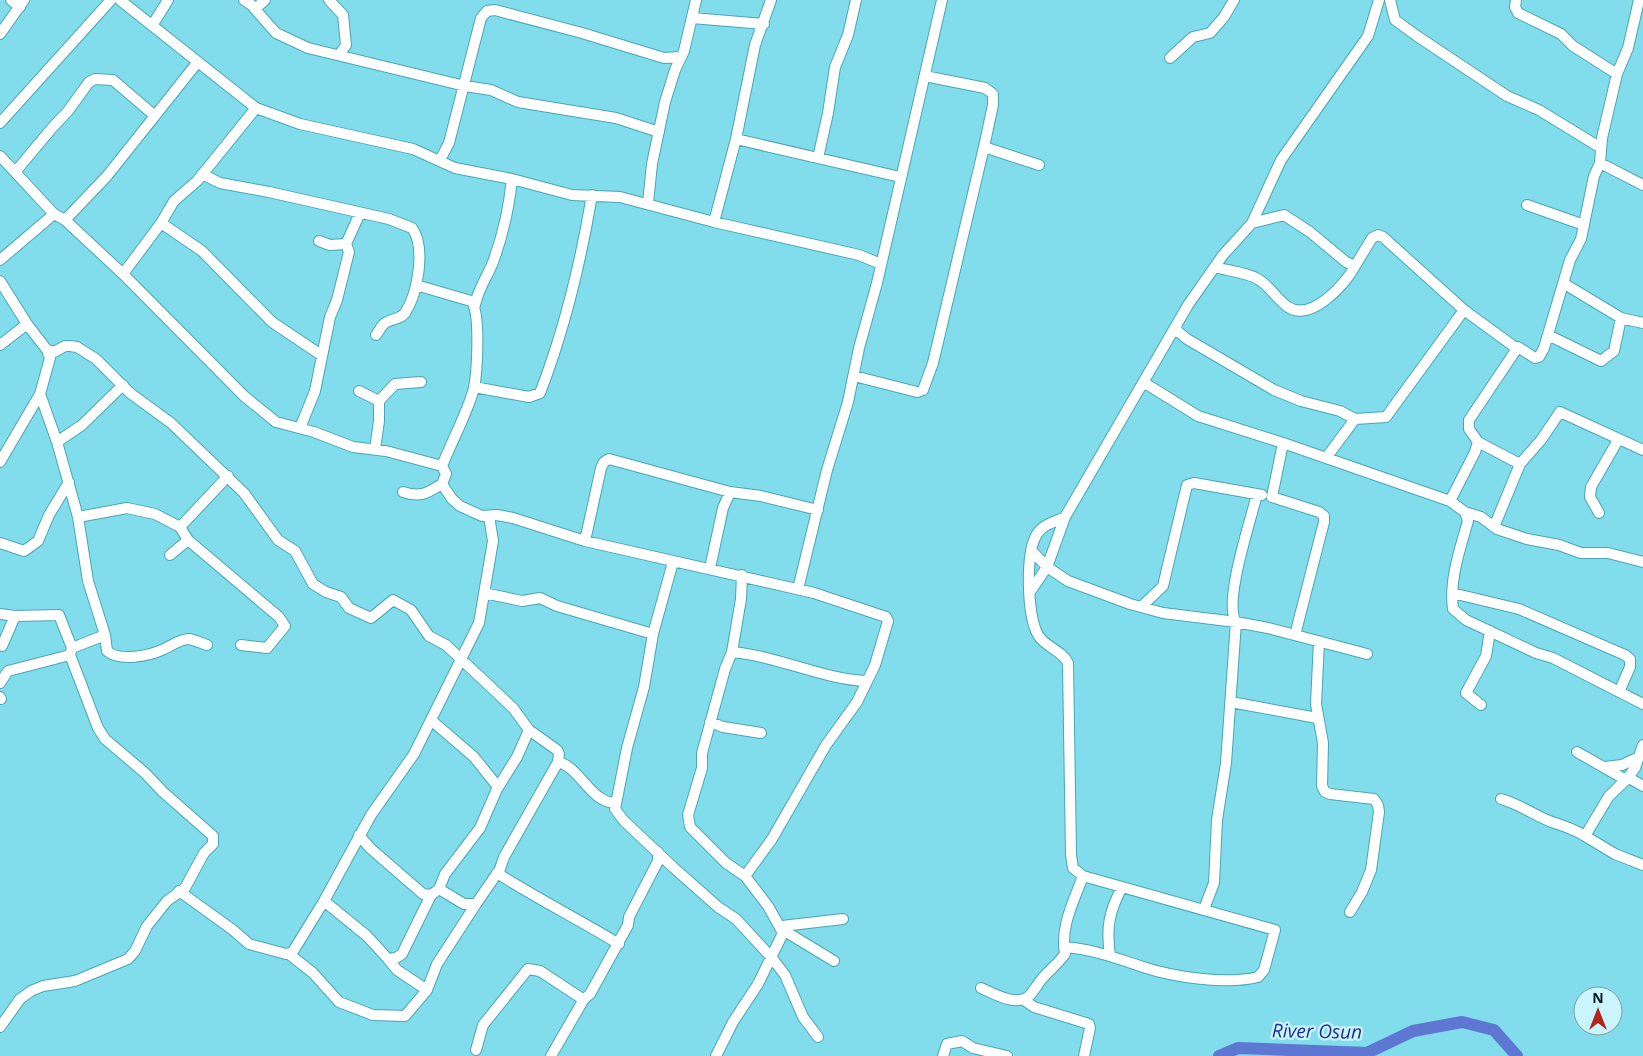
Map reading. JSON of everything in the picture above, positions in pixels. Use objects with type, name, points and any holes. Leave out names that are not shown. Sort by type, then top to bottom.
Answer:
[{"type":"street","points":[[0,34],[22,3],[11,0]]},
{"type":"street","points":[[0,123],[111,0]]},
{"type":"street","points":[[120,0],[256,108],[300,124],[413,149],[455,168],[512,179],[572,195],[620,197],[648,203],[714,222],[860,254],[881,264]]},
{"type":"street","points":[[152,24],[168,0]]},
{"type":"street","points":[[244,0],[254,8],[276,33],[308,48],[465,86],[491,90],[518,102],[616,118],[659,132]]},
{"type":"street","points":[[254,8],[259,7],[265,0]]},
{"type":"street","points":[[329,0],[343,15],[346,45],[339,55]]},
{"type":"street","points":[[440,160],[449,143],[486,0]]},
{"type":"street","points":[[648,203],[652,164],[659,132],[670,86],[684,51],[696,0]]},
{"type":"street","points":[[714,222],[736,139],[754,50],[771,0]]},
{"type":"street","points":[[818,158],[828,113],[835,67],[848,35],[856,0]]},
{"type":"street","points":[[798,589],[854,376],[942,0]]},
{"type":"street","points":[[1170,58],[1193,37],[1210,33],[1224,17],[1234,0]]},
{"type":"street","points":[[1029,592],[1048,567],[1066,517],[1188,305],[1215,267],[1252,223],[1280,160],[1368,36],[1379,0]]},
{"type":"street","points":[[1390,0],[1395,20],[1417,36],[1487,80],[1507,96],[1539,110],[1601,148]]},
{"type":"street","points":[[1505,0],[1515,4],[1518,13],[1561,34],[1573,46],[1617,74]]},
{"type":"street","points":[[1215,267],[1255,277],[1266,284],[1288,307],[1302,311],[1309,310],[1337,290],[1355,266],[1372,238],[1378,235],[1384,236],[1464,310],[1516,348],[1518,347],[1535,358],[1538,357],[1548,335],[1570,260],[1581,239],[1594,176],[1600,163],[1601,148],[1617,74],[1628,48],[1639,0]]},
{"type":"street","points":[[484,13],[495,10],[582,33],[664,58],[680,57]]},
{"type":"street","points":[[692,18],[764,24]]},
{"type":"street","points":[[65,220],[107,176],[198,63]]},
{"type":"street","points":[[854,376],[917,392],[923,390],[933,363],[984,147],[993,105],[993,94],[985,88],[925,76]]},
{"type":"street","points":[[16,172],[68,111],[89,82],[95,79],[113,80],[155,116]]},
{"type":"street","points":[[123,274],[162,223],[174,201],[197,181],[256,108]]},
{"type":"street","points":[[736,139],[900,178]]},
{"type":"street","points":[[984,147],[1039,164]]},
{"type":"street","points":[[0,156],[54,214],[65,220],[123,274],[244,396],[276,422],[300,428],[353,447],[375,449],[442,466]]},
{"type":"street","points":[[1600,163],[1643,185]]},
{"type":"street","points":[[202,174],[220,184],[269,192],[401,222],[412,228],[418,242],[420,262],[416,285],[406,312],[399,319],[386,322],[376,335]]},
{"type":"street","points":[[403,492],[416,496],[430,491],[442,484],[446,474],[442,466],[474,388],[477,322],[475,305],[479,287],[493,263],[508,219],[512,179]]},
{"type":"street","points":[[474,388],[530,397],[540,393],[559,340],[592,195]]},
{"type":"street","points":[[1527,205],[1584,225]]},
{"type":"street","points":[[300,428],[315,391],[321,355],[349,252],[346,244],[360,213]]},
{"type":"street","points":[[0,260],[54,214]]},
{"type":"street","points":[[1252,223],[1284,215],[1310,232],[1346,262],[1355,266]]},
{"type":"street","points":[[162,223],[202,251],[272,322],[321,355]]},
{"type":"street","points":[[319,242],[330,245],[346,244]]},
{"type":"street","points":[[0,281],[27,324],[49,352],[50,363],[40,394],[0,462]]},
{"type":"street","points":[[1563,283],[1621,318],[1643,323]]},
{"type":"street","points":[[416,285],[471,301],[475,305]]},
{"type":"street","points":[[1175,329],[1187,339],[1274,390],[1301,402],[1340,411],[1356,419],[1386,417],[1464,310]]},
{"type":"street","points":[[1548,335],[1601,361],[1614,351],[1621,318]]},
{"type":"street","points":[[0,345],[27,324]]},
{"type":"street","points":[[49,352],[65,346],[77,347],[96,359],[130,393],[171,423],[205,458],[228,476],[244,493],[278,540],[295,551],[313,584],[326,592],[341,596],[350,608],[371,618],[393,600],[411,610],[430,636],[446,645],[513,708],[529,730],[557,750],[559,754],[558,762],[496,873],[437,964],[426,990],[406,1016],[373,1015],[339,1002],[313,973],[289,954],[270,951],[249,944],[179,891]]},
{"type":"street","points":[[1518,347],[1469,420],[1469,429],[1478,442],[1520,464]]},
{"type":"street","points":[[375,449],[379,421],[379,401],[395,384],[421,382]]},
{"type":"street","points":[[1143,382],[1198,416],[1284,443],[1450,501],[1465,512],[1481,517],[1494,527],[1528,539],[1559,545],[1581,553],[1615,554],[1643,562]]},
{"type":"street","points":[[57,442],[82,425],[123,385]]},
{"type":"street","points":[[359,391],[379,401]]},
{"type":"street","points":[[40,394],[69,482],[78,517],[88,581],[105,635],[107,651],[111,654],[125,657],[155,653],[181,640],[189,639],[207,645]]},
{"type":"street","points":[[1494,527],[1520,464],[1541,440],[1560,412],[1643,450]]},
{"type":"street","points":[[1326,458],[1356,419]]},
{"type":"street","points":[[1600,513],[1590,497],[1591,488],[1618,440]]},
{"type":"street","points":[[1450,501],[1478,442]]},
{"type":"street","points":[[1272,497],[1284,443]]},
{"type":"street","points":[[585,541],[601,468],[607,460],[618,461],[730,492],[761,496],[818,510]]},
{"type":"street","points":[[180,527],[228,476]]},
{"type":"street","points":[[0,543],[24,551],[38,540],[49,515],[69,482]]},
{"type":"street","points":[[1141,607],[1163,586],[1187,485],[1194,483],[1257,494],[1307,507],[1324,516],[1295,635]]},
{"type":"street","points":[[442,484],[452,499],[460,506],[489,516],[497,515],[514,518],[585,541],[673,562],[742,575],[834,598],[886,617],[888,621],[884,639],[858,702],[826,745],[786,818],[745,876]]},
{"type":"street","points":[[710,568],[723,508],[730,492]]},
{"type":"street","points":[[1204,909],[1214,883],[1218,820],[1226,763],[1236,622],[1232,614],[1236,578],[1257,494]]},
{"type":"street","points":[[78,517],[128,508],[155,514],[180,527],[188,540],[279,617],[285,626],[267,648],[241,645]]},
{"type":"street","points":[[1465,512],[1468,520],[1452,578],[1453,609],[1458,616],[1536,654],[1552,658],[1643,704]]},
{"type":"street","points":[[289,954],[292,953],[324,901],[359,835],[414,754],[479,623],[493,541],[489,516]]},
{"type":"street","points":[[1064,947],[1086,949],[1144,967],[1178,975],[1243,981],[1258,977],[1264,970],[1275,930],[1083,876],[1073,868],[1070,855],[1068,663],[1061,654],[1045,646],[1039,636],[1030,608],[1029,592],[1031,550],[1036,536],[1043,526],[1066,517]]},
{"type":"street","points":[[170,555],[188,540]]},
{"type":"street","points":[[1031,550],[1048,567],[1068,581],[1141,607],[1200,619],[1236,622],[1367,654]]},
{"type":"street","points":[[673,562],[653,634],[644,687],[636,720],[631,730],[615,809],[624,821],[718,908],[736,919],[772,958],[785,975],[803,1017],[818,1038]]},
{"type":"street","points":[[742,575],[741,599],[732,652],[710,722],[702,753],[702,768],[694,792],[688,822],[690,828],[713,851],[745,876],[782,928],[834,962]]},
{"type":"street","points":[[484,593],[522,601],[540,598],[557,606],[653,634]]},
{"type":"street","points":[[1452,593],[1520,609],[1626,655],[1630,659],[1630,667],[1618,692]]},
{"type":"street","points":[[0,614],[14,616],[59,615],[98,728],[105,739],[213,836],[213,844],[204,853],[185,888],[167,901],[147,926],[141,935],[135,951],[128,959],[74,982],[43,986],[30,991],[20,999],[0,1027]]},
{"type":"street","points":[[2,646],[14,616]]},
{"type":"street","points":[[1481,705],[1466,693],[1486,656],[1490,631]]},
{"type":"street","points":[[0,683],[8,671],[71,652],[105,635]]},
{"type":"street","points":[[1320,641],[1317,718],[1323,743],[1322,786],[1325,792],[1374,799],[1378,805],[1379,812],[1371,870],[1362,892],[1350,912]]},
{"type":"street","points":[[732,652],[782,662],[852,680],[867,681]]},
{"type":"street","points":[[1231,702],[1317,718]]},
{"type":"street","points":[[431,720],[474,756],[498,787]]},
{"type":"street","points":[[710,722],[723,727],[761,733]]},
{"type":"street","points":[[388,959],[396,958],[402,954],[445,874],[480,828],[498,787],[517,757],[529,730]]},
{"type":"street","points":[[1585,836],[1608,796],[1628,779],[1643,745]]},
{"type":"street","points":[[1577,752],[1643,786]]},
{"type":"street","points":[[1605,767],[1622,765],[1639,757]]},
{"type":"street","points":[[558,762],[571,768],[579,778],[605,800],[615,803]]},
{"type":"street","points":[[1501,799],[1529,809],[1551,821],[1563,824],[1615,854],[1643,865]]},
{"type":"street","points":[[359,835],[370,848],[423,894],[435,892],[464,904],[476,904]]},
{"type":"street","points":[[551,1056],[584,999],[590,994],[618,944],[658,861],[658,852]]},
{"type":"street","points":[[496,873],[536,898],[560,908],[618,944]]},
{"type":"street","points":[[1024,1000],[1065,954],[1065,923],[1083,876]]},
{"type":"street","points":[[1110,956],[1107,935],[1111,909],[1122,886]]},
{"type":"street","points":[[324,901],[366,936],[397,970],[426,990]]},
{"type":"street","points":[[782,928],[842,919]]},
{"type":"street","points":[[716,1056],[733,1022],[772,958],[782,928]]},
{"type":"street","points":[[476,1050],[483,1025],[528,969],[540,971],[576,996],[584,999]]},
{"type":"street","points":[[981,988],[1011,1000],[1024,1000],[1034,1007],[1089,1024],[1090,1028],[1084,1056]]},
{"type":"street","points":[[942,1056],[947,1044],[962,1041],[973,1048],[1007,1056]]},
{"type":"waterway","name":"River Osun","points":[[1219,1056],[1238,1048],[1367,1053],[1413,1031],[1462,1022],[1494,1030],[1517,1056]]}]
